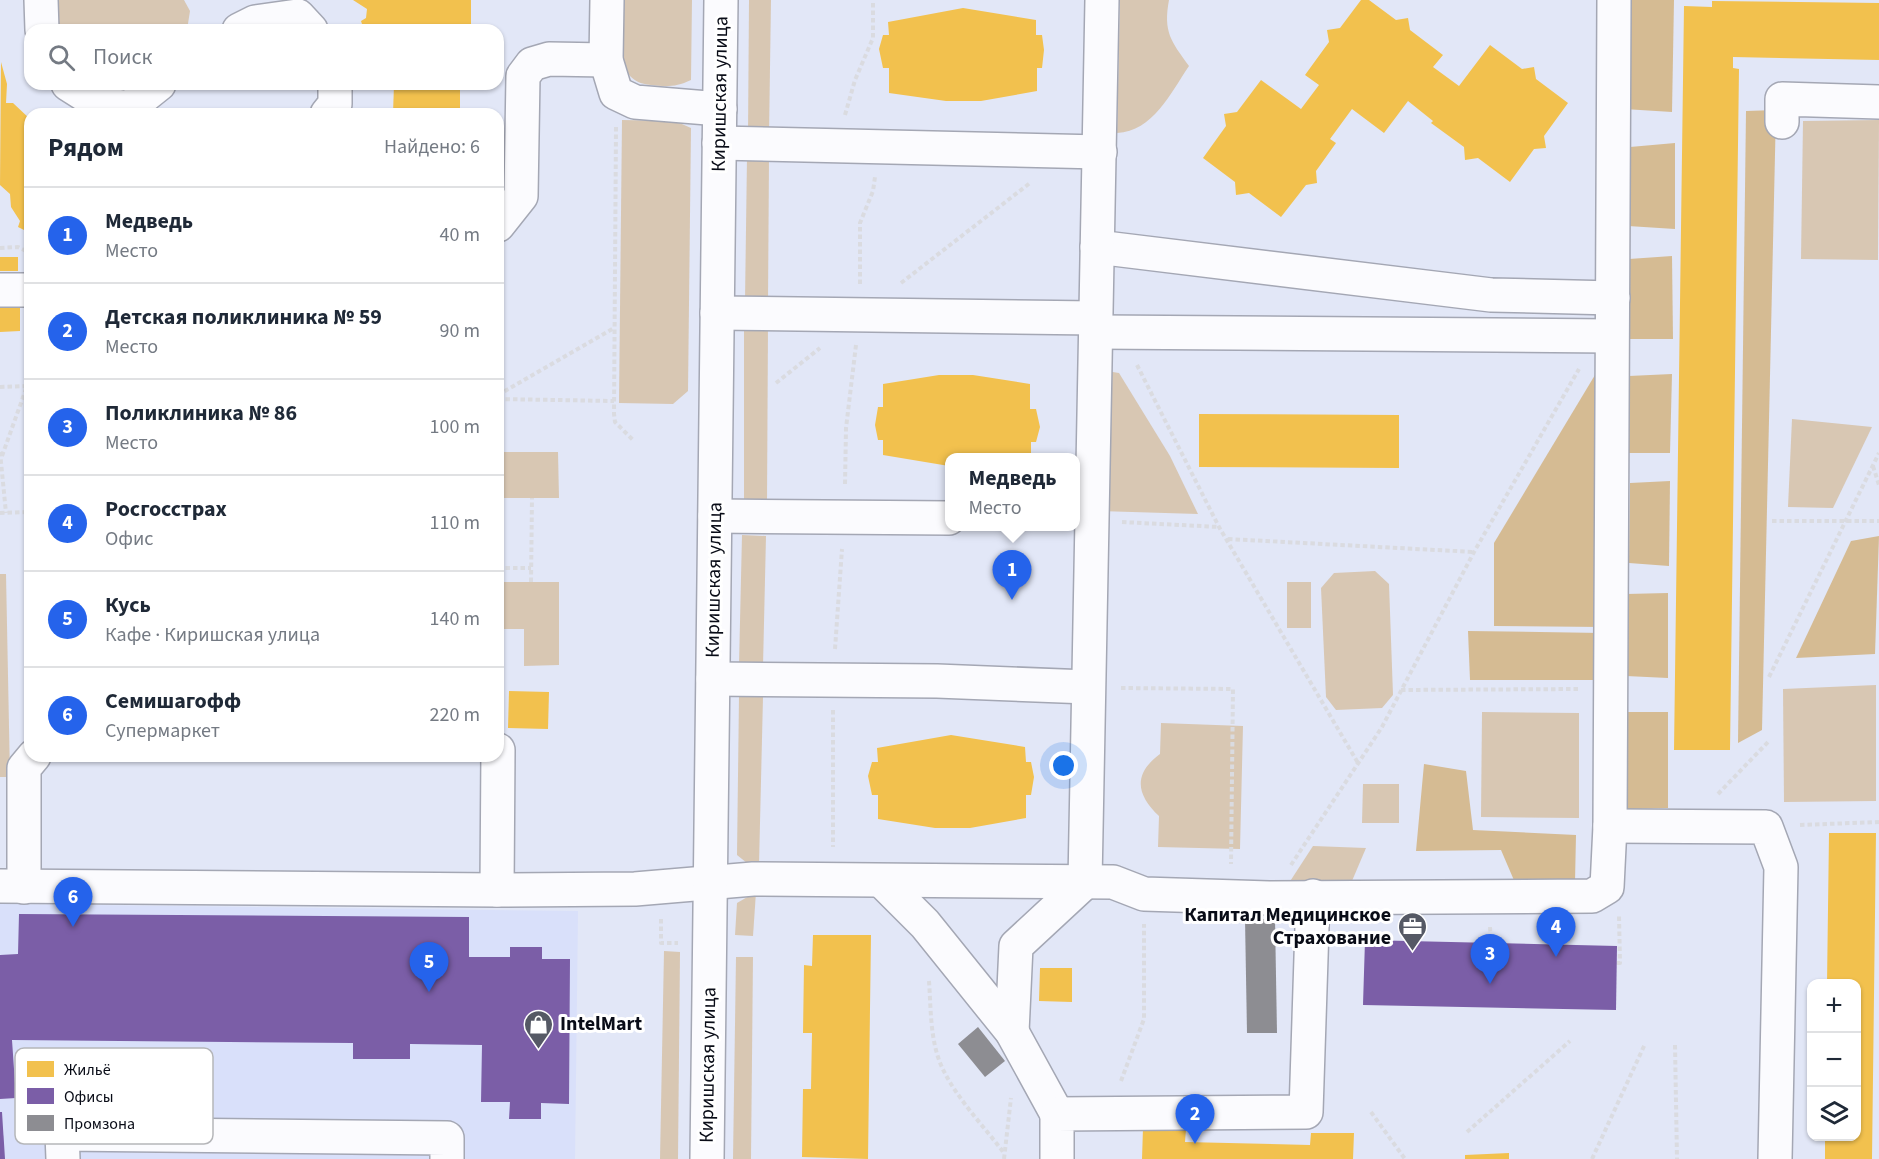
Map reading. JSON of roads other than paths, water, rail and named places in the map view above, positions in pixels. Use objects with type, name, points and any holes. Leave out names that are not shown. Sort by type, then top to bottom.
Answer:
[{"type":"street","points":[[41,0],[42,24]]},
{"type":"street","points":[[607,0],[606,60],[616,93],[634,102],[720,109]]},
{"type":"street","name":"Киришская улица","points":[[707,1159],[721,0]]},
{"type":"street","points":[[1018,1043],[1016,946],[1085,882],[1088,687],[1083,520],[1104,328],[1085,152],[1102,0]]},
{"type":"street","points":[[29,762],[24,768],[12,887],[635,889],[753,879],[1113,882],[1144,894],[1269,898],[1592,896],[1608,887],[1610,826],[1611,689],[1604,337],[1612,298],[1614,0]]},
{"type":"street","points":[[251,24],[298,16],[305,24]]},
{"type":"street","points":[[504,217],[521,196],[523,76],[532,64],[549,59],[606,60]]},
{"type":"street","points":[[78,90],[98,102],[122,108]]},
{"type":"street","points":[[137,108],[153,90]]},
{"type":"street","points":[[332,108],[335,104],[335,90]]},
{"type":"street","points":[[1782,122],[1782,99],[1879,102]]},
{"type":"street","points":[[719,142],[1085,152]]},
{"type":"street","points":[[1097,247],[1491,295],[1612,298]]},
{"type":"street","points":[[0,290],[24,290]]},
{"type":"street","points":[[717,313],[860,315],[1104,328],[1604,337]]},
{"type":"street","points":[[715,516],[945,518]]},
{"type":"street","points":[[713,679],[937,681],[1088,687]]},
{"type":"street","points":[[497,890],[498,762]]},
{"type":"street","points":[[1610,826],[1766,827],[1781,867],[1775,1159]]},
{"type":"street","points":[[882,881],[925,924],[1018,1043],[1057,1114],[1057,1159]]},
{"type":"street","points":[[1057,1114],[1306,1112],[1313,896]]},
{"type":"street","points":[[213,1136],[447,1138],[447,1159]]},
{"type":"street","points":[[62,1144],[63,1159]]},
{"type":"place","name":"Медведь","points":[[1012,600]]},
{"type":"place","name":"Семишагофф","points":[[73,927]]},
{"type":"place","name":"Капитал Медицинское Страхование","points":[[1412,952]]},
{"type":"place","name":"Росгосстрах","points":[[1556,957]]},
{"type":"place","name":"Поликлиника № 86","points":[[1490,984]]},
{"type":"place","name":"Кусь","points":[[429,992]]},
{"type":"place","name":"IntelMart","points":[[539,1050]]},
{"type":"place","name":"Детская поликлиника № 59","points":[[1195,1144]]}]
